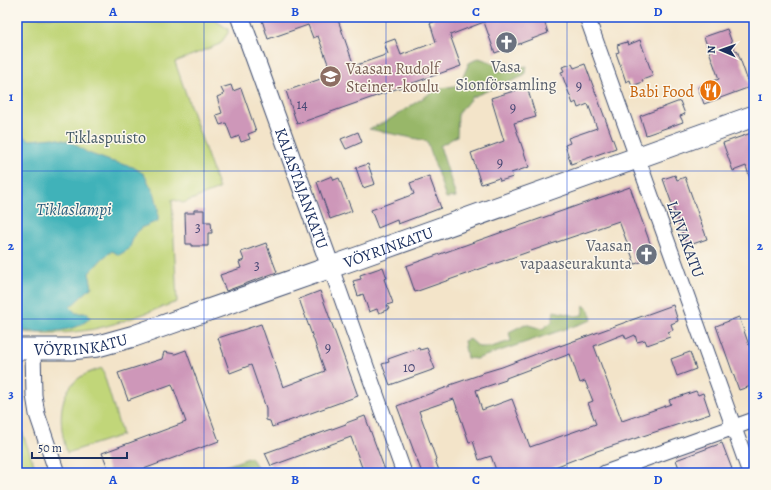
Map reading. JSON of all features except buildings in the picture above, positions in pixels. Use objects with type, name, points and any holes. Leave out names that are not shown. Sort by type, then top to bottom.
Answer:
[{"type":"main road","name":"VÖYRINKATU","points":[[25,349],[71,349],[98,346],[181,320],[331,268],[754,116]]},
{"type":"street","name":"KALASTAJANKATU","points":[[240,17],[404,473]]},
{"type":"street","name":"LAIVAKATU","points":[[587,17],[750,473]]},
{"type":"street","points":[[25,349],[36,414],[57,473]]},
{"type":"street","points":[[605,473],[754,420]]},
{"type":"green space","name":"Tiklaspuisto","points":[[17,17],[210,17],[228,29],[228,33],[220,44],[175,62],[219,189],[183,203],[172,199],[177,302],[126,320],[94,329],[56,333],[17,332]]},
{"type":"green space","points":[[479,58],[491,62],[499,71],[527,66],[524,76],[472,97],[458,114],[457,136],[440,146],[456,197],[446,198],[427,141],[369,129],[387,121],[437,89],[459,85],[469,63]]},
{"type":"green space","points":[[584,305],[589,310],[592,320],[476,359],[467,358],[464,341],[470,339],[479,347],[491,347],[511,341],[509,332],[525,324],[542,329],[552,322],[554,311],[576,316],[582,315]]},
{"type":"green space","points":[[102,368],[122,435],[67,453],[61,423],[61,413],[66,394],[71,385],[79,378],[87,373]]},
{"type":"green space","points":[[17,418],[37,473],[17,473]]},
{"type":"green space","points":[[251,457],[262,473],[206,473]]},
{"type":"water","name":"Tiklaslampi","points":[[17,133],[30,140],[54,138],[71,142],[88,153],[133,167],[144,174],[155,195],[158,208],[158,221],[143,227],[135,234],[129,249],[119,255],[112,251],[89,273],[92,287],[70,307],[76,313],[87,313],[90,318],[75,327],[65,330],[35,332],[17,330],[17,186],[19,183],[17,181]]},
{"type":"place","name":"Vasa Sionförsamling","points":[[506,43]]},
{"type":"place","name":"Vaasan Rudolf Steiner -koulu","points":[[330,77]]},
{"type":"place","name":"Babi Food","points":[[710,91]]},
{"type":"place","name":"Vaasan vapaaseurakunta","points":[[647,254]]}]
